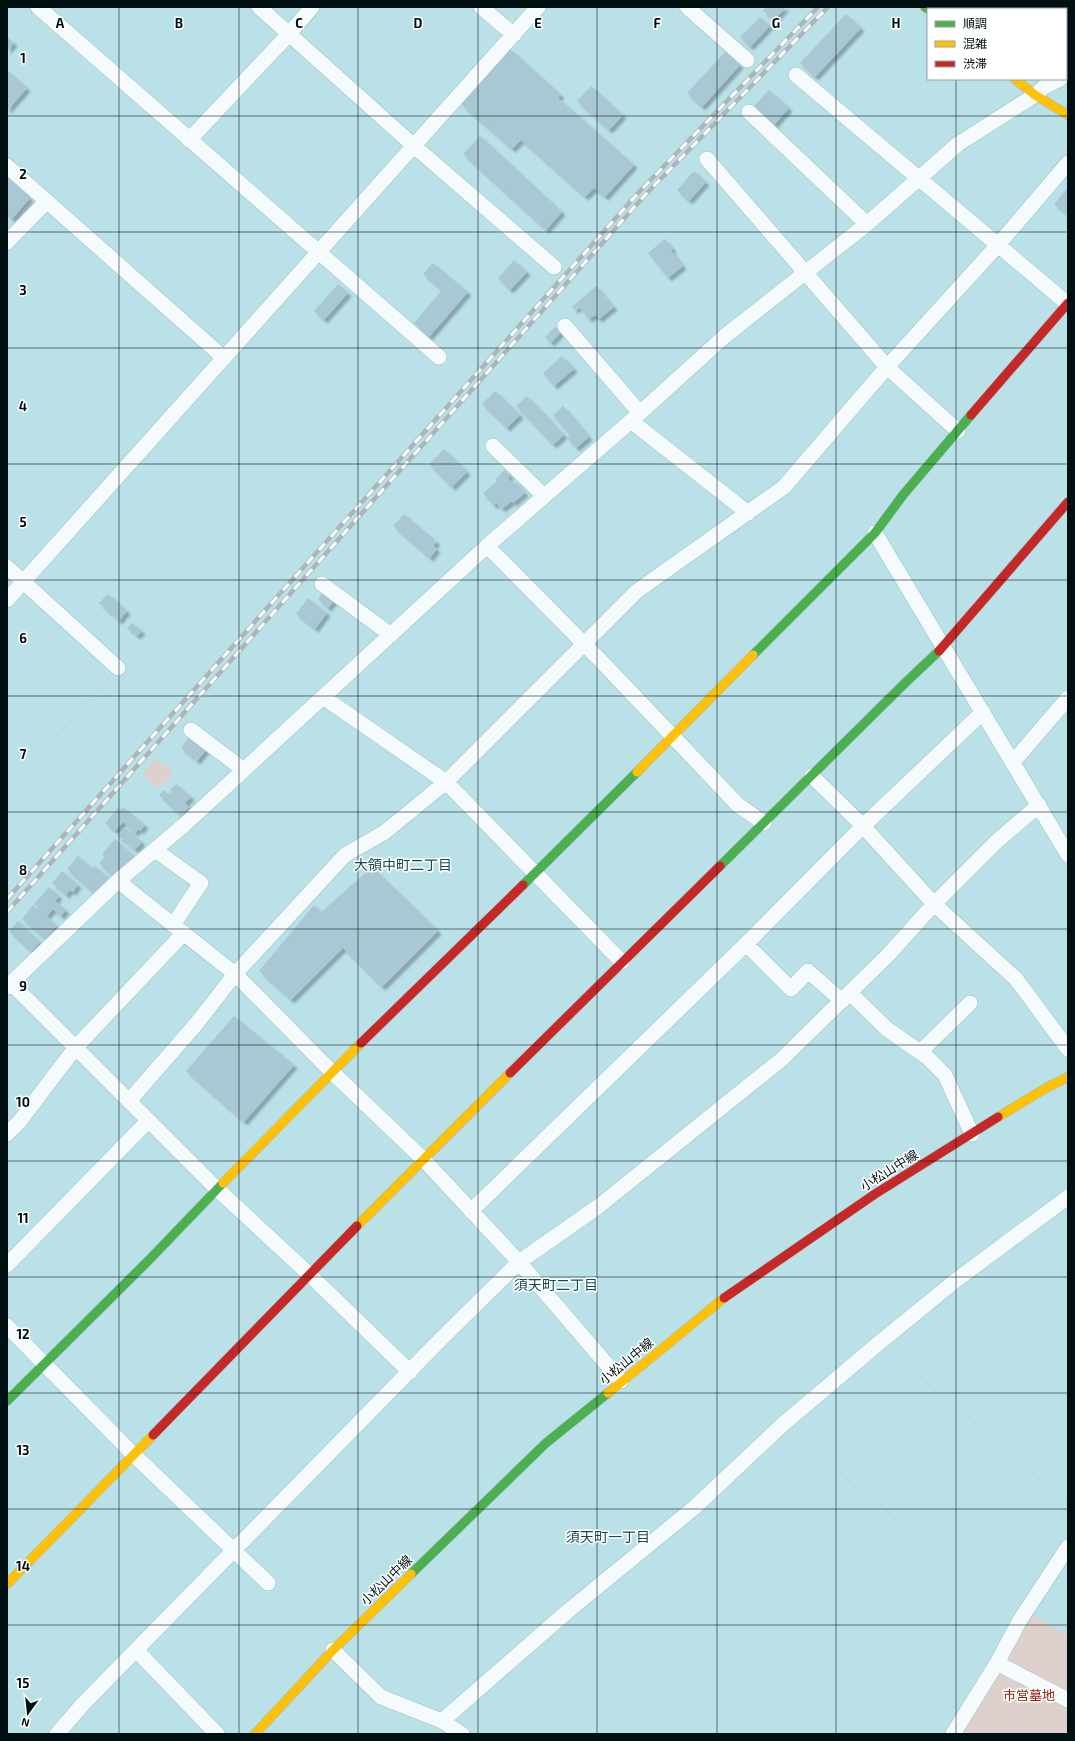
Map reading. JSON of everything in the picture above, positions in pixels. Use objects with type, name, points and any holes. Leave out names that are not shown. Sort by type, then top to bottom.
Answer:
[{"type":"street","points":[[38,7],[439,357]]},
{"type":"street","points":[[259,7],[414,146],[554,267]]},
{"type":"street","points":[[189,140],[289,34],[312,7]]},
{"type":"street","points":[[481,7],[514,35]]},
{"type":"street","points":[[7,600],[538,7]]},
{"type":"street","points":[[686,7],[747,60]]},
{"type":"street","points":[[7,1401],[149,1260],[332,1072],[536,872],[875,533],[903,495],[1068,303],[796,75]]},
{"type":"street","points":[[1018,80],[1042,87],[1068,115]]},
{"type":"street","points":[[410,1372],[310,1275],[217,1189],[76,1047],[9,985],[118,881],[184,826],[487,546],[636,417],[725,336],[867,224],[958,144],[1042,87],[1058,80]]},
{"type":"street","points":[[749,112],[867,224]]},
{"type":"street","points":[[707,159],[887,367],[958,431]]},
{"type":"street","points":[[129,1101],[197,1023],[235,974],[345,855],[385,832],[446,782],[637,591],[784,488],[887,367],[998,245],[1068,163]]},
{"type":"street","points":[[7,166],[224,358]]},
{"type":"street","points":[[7,242],[46,202]]},
{"type":"street","points":[[565,326],[636,417],[748,513]]},
{"type":"street","points":[[493,446],[544,496]]},
{"type":"street","points":[[7,1584],[423,1159],[904,684],[944,647],[1068,502]]},
{"type":"street","points":[[875,533],[1067,850]]},
{"type":"street","points":[[487,546],[584,644],[738,805],[764,823]]},
{"type":"street","points":[[7,567],[118,668]]},
{"type":"street","points":[[322,584],[390,635]]},
{"type":"street","points":[[323,697],[446,782],[536,872],[622,962]]},
{"type":"street","points":[[1013,762],[1068,698]]},
{"type":"street","points":[[471,1211],[746,944],[863,826],[983,712]]},
{"type":"street","points":[[191,730],[244,770]]},
{"type":"street","points":[[812,776],[863,826],[934,904],[1016,979],[1068,1050]]},
{"type":"street","points":[[57,1734],[83,1704],[137,1651],[451,1329],[519,1262],[599,1206],[776,1064],[889,954],[934,904],[996,842],[1039,805]]},
{"type":"street","points":[[7,1134],[19,1122],[76,1047],[178,929],[201,883],[155,850]]},
{"type":"street","points":[[118,881],[235,974],[332,1072],[423,1159],[519,1262],[622,1381]]},
{"type":"street","points":[[746,944],[791,989],[808,971],[846,997],[887,1029],[920,1052],[945,1075],[972,1134]]},
{"type":"street","points":[[920,1052],[970,1003]]},
{"type":"street","name":"小松山中線","points":[[255,1734],[333,1650],[546,1443],[712,1307],[875,1194],[1046,1088],[1068,1077]]},
{"type":"street","points":[[7,1266],[148,1121]]},
{"type":"street","points":[[442,1721],[568,1611],[694,1507],[782,1425],[955,1281],[1068,1197]]},
{"type":"street","points":[[7,1326],[134,1455],[268,1582]]},
{"type":"street","points":[[953,1734],[997,1663],[1020,1620],[1068,1547]]},
{"type":"street","points":[[333,1650],[382,1697],[442,1721],[462,1734]]},
{"type":"street","points":[[137,1651],[217,1734]]},
{"type":"street","points":[[997,1663],[1068,1700]]},
{"type":"path","points":[[7,793],[118,668]]},
{"type":"path","points":[[880,1343],[1068,1503]]},
{"type":"path","points":[[782,1425],[1020,1620]]},
{"type":"green space","points":[[157,758],[174,773],[159,789],[142,774]]},
{"type":"green space","name":"市営墓地","points":[[1032,1615],[1068,1635],[1068,1734],[960,1734]]},
{"type":"building","points":[[766,7],[786,7],[774,20],[763,11]]},
{"type":"building","points":[[846,14],[861,28],[815,77],[800,63]]},
{"type":"building","points":[[760,17],[770,26],[750,47],[740,37]]},
{"type":"building","points":[[7,37],[14,43],[7,51]]},
{"type":"building","points":[[510,49],[561,95],[558,98],[634,165],[605,197],[594,188],[585,197],[521,140],[512,149],[461,104]]},
{"type":"building","points":[[725,52],[740,65],[702,107],[687,93]]},
{"type":"building","points":[[7,70],[27,88],[7,111]]},
{"type":"building","points":[[591,86],[623,115],[609,130],[577,101]]},
{"type":"building","points":[[769,90],[789,108],[774,125],[754,106]]},
{"type":"building","points":[[480,136],[562,212],[546,230],[463,154]]},
{"type":"building","points":[[694,171],[706,182],[689,201],[677,190]]},
{"type":"building","points":[[7,177],[30,198],[12,219],[7,215]]},
{"type":"building","points":[[1068,187],[1068,215],[1054,204]]},
{"type":"building","points":[[665,239],[673,249],[671,251],[683,266],[668,278],[648,253]]},
{"type":"building","points":[[514,260],[527,272],[510,290],[498,278]]},
{"type":"building","points":[[433,263],[468,292],[429,337],[414,323],[442,290],[423,274]]},
{"type":"building","points":[[338,284],[348,293],[324,320],[314,311]]},
{"type":"building","points":[[596,286],[614,307],[599,319],[595,315],[589,319],[579,307],[575,310],[572,307]]},
{"type":"building","points":[[555,327],[561,332],[551,343],[545,337]]},
{"type":"building","points":[[562,356],[574,369],[554,386],[543,373]]},
{"type":"building","points":[[495,391],[520,415],[507,428],[482,404]]},
{"type":"building","points":[[527,396],[564,435],[553,445],[516,406]]},
{"type":"building","points":[[563,406],[589,437],[576,448],[567,438],[570,435],[553,415]]},
{"type":"building","points":[[444,449],[467,472],[452,487],[429,464]]},
{"type":"building","points":[[505,470],[510,476],[508,478],[513,484],[516,482],[525,493],[513,503],[512,501],[502,509],[496,503],[494,506],[483,493],[497,481],[495,479]]},
{"type":"building","points":[[404,514],[437,542],[433,546],[437,549],[430,558],[393,526]]},
{"type":"building","points":[[323,592],[334,601],[328,608],[318,599]]},
{"type":"building","points":[[108,594],[127,611],[119,621],[99,603]]},
{"type":"building","points":[[308,598],[327,613],[315,629],[296,614]]},
{"type":"building","points":[[132,623],[142,631],[137,636],[127,628]]},
{"type":"building","points":[[189,737],[206,750],[197,761],[181,748]]},
{"type":"building","points":[[176,784],[191,797],[185,803],[189,807],[181,816],[159,795],[164,790],[169,795],[172,792],[170,790]]},
{"type":"building","points":[[123,807],[145,825],[140,831],[138,829],[135,833],[123,822],[115,831],[105,823],[118,808],[120,810]]},
{"type":"building","points":[[126,828],[142,842],[135,850],[118,836]]},
{"type":"building","points":[[115,839],[135,857],[116,878],[99,863],[105,857],[102,854]]},
{"type":"building","points":[[78,856],[93,869],[95,866],[109,879],[95,894],[67,869]]},
{"type":"building","points":[[372,867],[438,931],[382,987],[343,948],[291,1000],[259,971],[314,905],[321,912]]},
{"type":"building","points":[[62,871],[78,885],[73,892],[70,890],[66,895],[52,883]]},
{"type":"building","points":[[49,887],[59,896],[55,901],[66,910],[61,916],[53,909],[47,916],[34,904]]},
{"type":"building","points":[[33,905],[57,926],[45,939],[22,919]]},
{"type":"building","points":[[18,921],[40,942],[31,952],[9,931]]},
{"type":"building","points":[[234,1016],[294,1065],[244,1122],[186,1071]]},
{"type":"railway","points":[[7,899],[640,191],[818,7]]},
{"type":"railway","points":[[7,912],[646,194],[828,7]]},
{"type":"traffic: fast","points":[[753,655],[875,533],[903,495],[971,415]]},
{"type":"traffic: fast","points":[[720,866],[939,651]]},
{"type":"traffic: fast","points":[[523,885],[637,772]]},
{"type":"traffic: fast","points":[[7,1401],[149,1260],[223,1183]]},
{"type":"traffic: fast","points":[[411,1574],[546,1443],[608,1393]]},
{"type":"traffic: slow","points":[[1016,80],[1035,95],[1068,115]]},
{"type":"traffic: slow","points":[[637,772],[753,655]]},
{"type":"traffic: slow","points":[[223,1183],[361,1043]]},
{"type":"traffic: slow","points":[[357,1226],[510,1073]]},
{"type":"traffic: slow","points":[[998,1117],[1046,1088],[1068,1077]]},
{"type":"traffic: slow","points":[[608,1393],[724,1298]]},
{"type":"traffic: slow","points":[[7,1584],[153,1435]]},
{"type":"traffic: slow","points":[[255,1734],[333,1650],[411,1574]]},
{"type":"traffic: jam","points":[[971,415],[1068,303]]},
{"type":"traffic: jam","points":[[939,651],[1068,502]]},
{"type":"traffic: jam","points":[[510,1073],[720,866]]},
{"type":"traffic: jam","points":[[361,1043],[523,885]]},
{"type":"traffic: jam","points":[[724,1298],[875,1194],[998,1117]]},
{"type":"traffic: jam","points":[[153,1435],[357,1226]]},
{"type":"district","name":"大領中町二丁目","points":[[403,864]]},
{"type":"district","name":"須天町二丁目","points":[[556,1284]]},
{"type":"district","name":"須天町一丁目","points":[[608,1536]]}]
